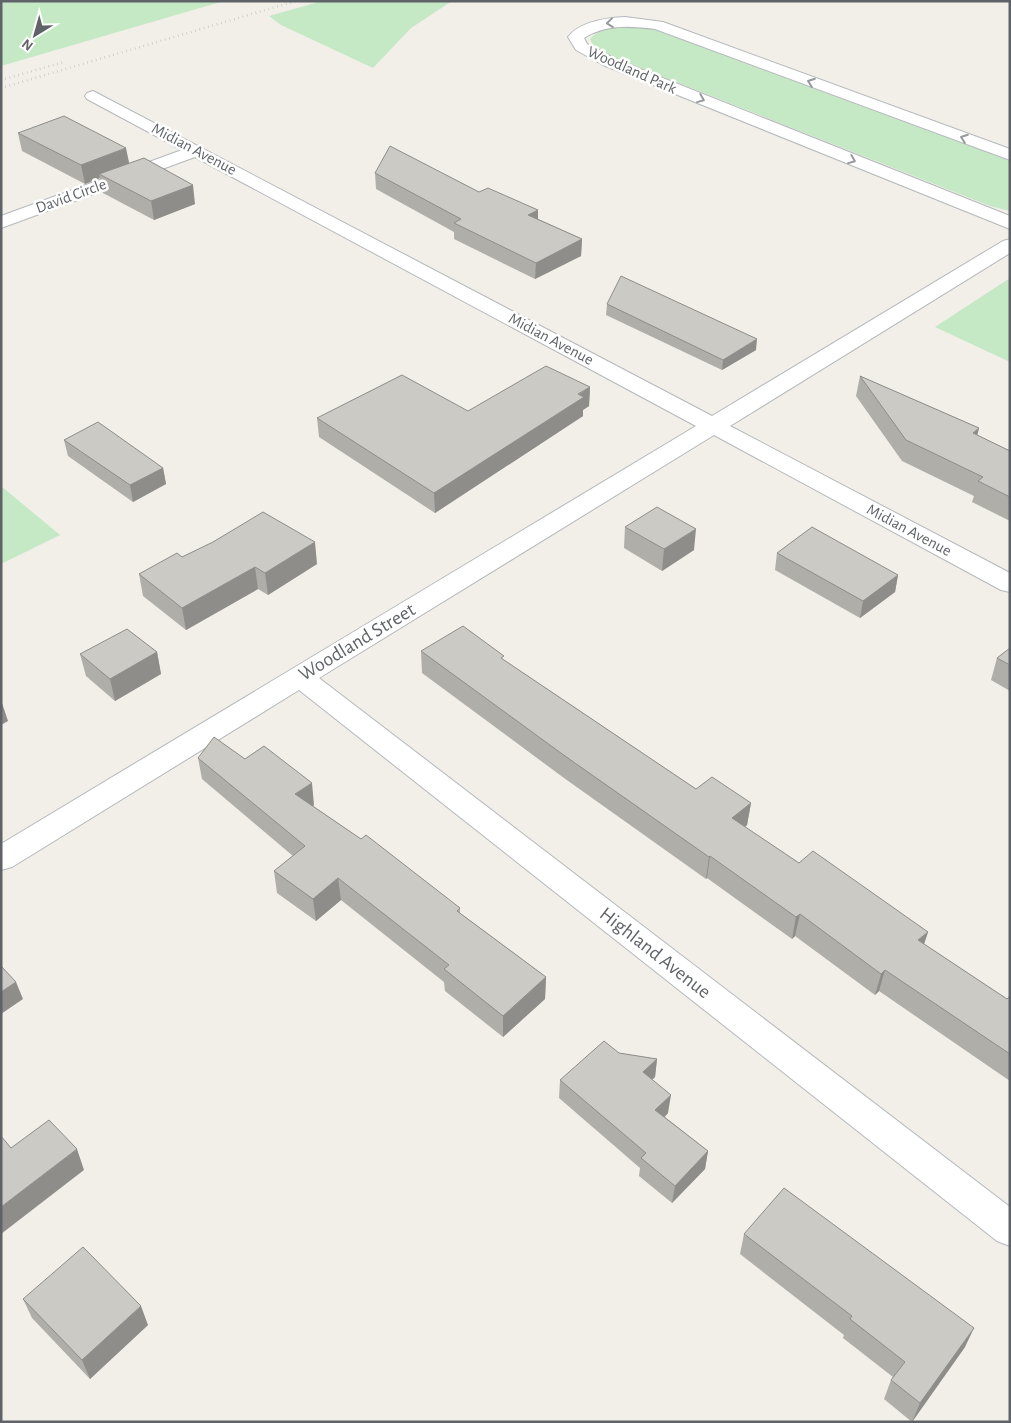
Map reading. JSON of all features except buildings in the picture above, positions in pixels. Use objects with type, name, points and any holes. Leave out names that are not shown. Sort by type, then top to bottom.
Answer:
[{"type":"street","name":"Woodland Park","points":[[1010,154],[658,25],[629,21],[606,22],[588,28],[576,37],[581,47],[610,62],[1010,223]]},
{"type":"street","name":"Midian Avenue","points":[[93,96],[1010,584]]},
{"type":"street","name":"David Circle","points":[[2,229],[197,151]]},
{"type":"street","points":[[714,427],[1010,245]]},
{"type":"street","name":"Woodland Street","points":[[1,859],[714,427]]},
{"type":"street","name":"Highland Avenue","points":[[300,677],[1010,1229]]},
{"type":"green space","points":[[1,1],[224,1],[1,66]]},
{"type":"green space","points":[[322,1],[452,1],[411,28],[373,68],[281,25],[269,16]]},
{"type":"green space","points":[[614,26],[653,29],[1010,161],[1010,211],[990,206],[610,56],[594,47],[590,39],[600,31]]},
{"type":"green space","points":[[1010,278],[1010,362],[935,327]]},
{"type":"green space","points":[[1,486],[60,535],[1,564]]},
{"type":"railway","points":[[1,88],[296,1]]},
{"type":"railway","points":[[1,80],[64,62]]}]
